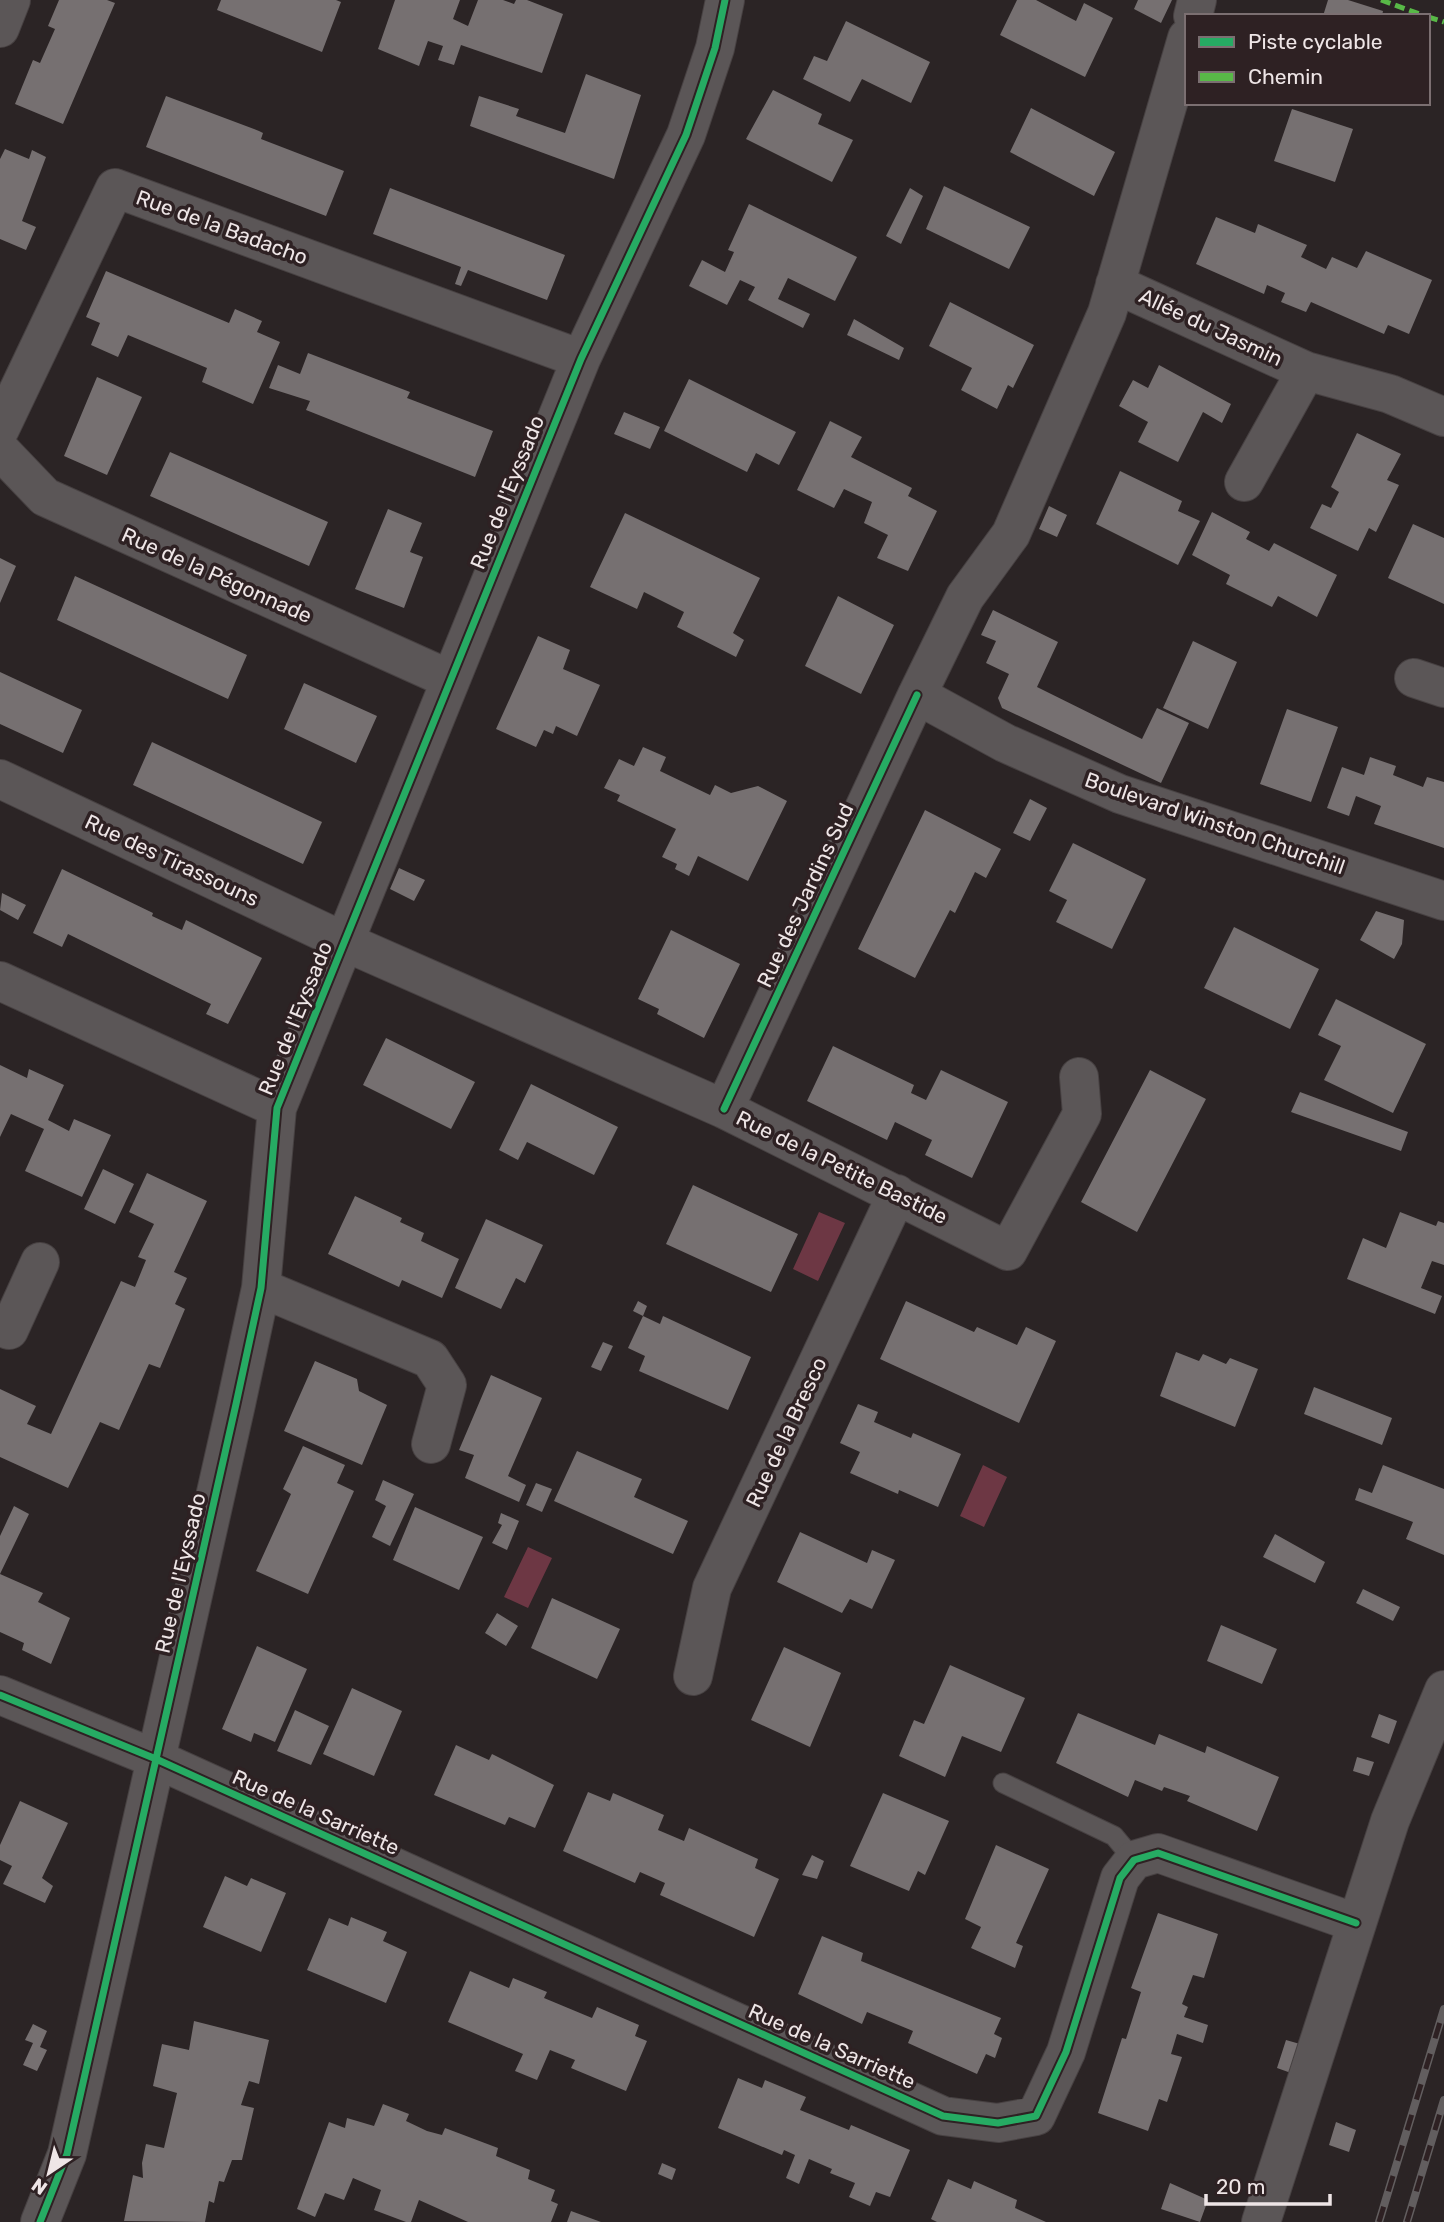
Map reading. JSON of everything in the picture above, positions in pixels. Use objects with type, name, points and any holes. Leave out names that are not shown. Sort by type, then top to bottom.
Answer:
[{"type":"street","points":[[0,28],[11,0]]},
{"type":"street","name":"Rue de l'Eyssado","points":[[40,2222],[67,2154],[261,1288],[276,1108],[581,359],[686,135],[715,48],[725,0]]},
{"type":"street","points":[[917,695],[965,597],[1011,534],[1047,457],[1107,313],[1185,45]]},
{"type":"street","name":"Rue de la Badacho","points":[[0,429],[115,188],[581,359]]},
{"type":"street","name":"Allée du Jasmin","points":[[1115,284],[1306,371],[1390,394],[1444,417]]},
{"type":"street","name":"Allée du Jasmin","points":[[1244,482],[1306,371]]},
{"type":"street","name":"Rue de la Pégonnade","points":[[0,450],[45,497],[449,679]]},
{"type":"street","name":"Boulevard Winston Churchill","points":[[917,695],[1005,743],[1120,794],[1444,901]]},
{"type":"street","name":"Rue des Jardins Sud","points":[[724,1109],[917,695]]},
{"type":"street","name":"Rue des Tirassouns","points":[[0,779],[345,942]]},
{"type":"street","name":"Rue de la Petite Bastide","points":[[345,942],[724,1109],[1007,1251],[1082,1114],[1079,1077]]},
{"type":"street","points":[[0,981],[276,1108]]},
{"type":"street","name":"Rue de la Bresco","points":[[692,1676],[712,1588],[897,1194]]},
{"type":"street","points":[[0,1326],[9,1330],[40,1262]]},
{"type":"street","points":[[261,1288],[430,1359],[447,1385],[431,1444]]},
{"type":"street","points":[[1261,2222],[1390,1821],[1444,1690]]},
{"type":"street","points":[[3,1706],[156,1759]]},
{"type":"street","name":"Rue de la Sarriette","points":[[156,1759],[943,2116],[998,2123],[1036,2116],[1066,2052],[1121,1878],[1134,1860]]},
{"type":"street","points":[[1134,1860],[1158,1853],[1356,1923]]},
{"type":"lane","points":[[1003,1783],[1114,1836],[1134,1860]]},
{"type":"shaded area","points":[[819,1212],[845,1223],[818,1281],[793,1269]]},
{"type":"shaded area","points":[[983,1465],[1007,1477],[984,1527],[960,1516]]},
{"type":"shaded area","points":[[528,1547],[552,1558],[528,1608],[504,1597]]},
{"type":"building","points":[[59,0],[107,0],[115,3],[63,124],[15,104],[33,60],[40,63],[55,29],[48,26]]},
{"type":"building","points":[[221,0],[341,2],[322,52],[217,10]]},
{"type":"building","points":[[395,0],[460,0],[453,19],[468,26],[478,0],[503,0],[514,4],[516,0],[527,0],[563,14],[542,73],[461,45],[454,65],[438,60],[443,46],[428,41],[419,66],[378,49]]},
{"type":"building","points":[[1017,0],[1036,0],[1076,21],[1084,3],[1113,18],[1085,77],[1000,35]]},
{"type":"building","points":[[1138,0],[1172,0],[1161,23],[1134,9]]},
{"type":"building","points":[[1328,0],[1348,0],[1383,11],[1382,14],[1324,14]]},
{"type":"building","points":[[846,21],[930,62],[911,103],[862,79],[850,102],[803,79],[814,56],[827,61]]},
{"type":"building","points":[[586,74],[641,95],[614,179],[470,126],[479,96],[519,109],[516,116],[565,133]]},
{"type":"building","points":[[773,90],[822,114],[818,124],[853,140],[832,182],[746,139]]},
{"type":"building","points":[[166,96],[259,131],[263,133],[261,139],[344,171],[326,216],[146,147]]},
{"type":"building","points":[[1031,108],[1115,152],[1094,196],[1010,152]]},
{"type":"building","points":[[1292,109],[1353,129],[1335,182],[1274,161]]},
{"type":"building","points":[[5,149],[29,159],[32,150],[46,157],[22,221],[36,227],[26,250],[0,239],[0,159]]},
{"type":"building","points":[[944,186],[1030,227],[1009,269],[926,229]]},
{"type":"building","points":[[390,188],[565,255],[547,300],[468,270],[461,286],[455,284],[461,267],[373,234]]},
{"type":"building","points":[[910,188],[923,196],[901,244],[886,236]]},
{"type":"building","points":[[749,204],[857,257],[835,301],[788,278],[778,299],[810,314],[803,328],[748,300],[755,287],[740,280],[727,305],[689,286],[702,260],[725,272],[734,252],[728,250]]},
{"type":"building","points":[[1216,217],[1255,233],[1258,224],[1307,245],[1301,257],[1326,269],[1332,257],[1357,268],[1366,251],[1432,280],[1409,334],[1388,325],[1384,334],[1311,302],[1306,312],[1281,302],[1285,293],[1267,285],[1264,294],[1196,264]]},
{"type":"building","points":[[106,271],[229,323],[235,309],[262,321],[257,332],[280,342],[253,404],[202,382],[207,368],[128,335],[118,357],[91,345],[100,323],[86,317]]},
{"type":"building","points":[[950,302],[1034,345],[1013,388],[1008,385],[997,409],[961,390],[972,368],[929,346]]},
{"type":"building","points":[[854,319],[904,348],[899,360],[847,335]]},
{"type":"building","points":[[308,353],[410,392],[407,398],[493,431],[475,477],[306,410],[310,401],[269,388],[278,365],[300,374]]},
{"type":"building","points":[[1159,365],[1231,404],[1222,423],[1203,412],[1178,462],[1138,442],[1148,422],[1119,406],[1133,380],[1148,388]]},
{"type":"building","points":[[97,377],[142,397],[107,475],[64,456]]},
{"type":"building","points":[[689,379],[796,432],[779,465],[756,453],[747,472],[664,431]]},
{"type":"building","points":[[624,412],[660,427],[650,449],[614,434]]},
{"type":"building","points":[[830,421],[862,437],[851,457],[912,488],[908,496],[937,511],[908,571],[877,558],[888,535],[864,523],[872,502],[844,489],[834,508],[797,490]]},
{"type":"building","points":[[1357,433],[1401,454],[1387,480],[1399,485],[1376,532],[1369,528],[1358,551],[1310,528],[1322,504],[1331,508],[1339,492],[1331,487]]},
{"type":"building","points":[[170,452],[328,522],[309,566],[150,496]]},
{"type":"building","points":[[1120,471],[1182,501],[1178,511],[1200,521],[1178,565],[1096,524]]},
{"type":"building","points":[[1049,506],[1067,515],[1057,537],[1039,529]]},
{"type":"building","points":[[388,509],[422,523],[410,552],[423,557],[404,608],[355,589]]},
{"type":"building","points":[[1212,512],[1250,532],[1246,539],[1269,551],[1274,543],[1337,575],[1317,617],[1278,596],[1272,607],[1226,584],[1230,575],[1192,555]]},
{"type":"building","points":[[625,513],[760,578],[733,633],[744,640],[736,657],[677,627],[684,612],[644,592],[637,609],[590,587]]},
{"type":"building","points":[[1413,524],[1444,538],[1444,604],[1388,578]]},
{"type":"building","points":[[0,558],[16,566],[0,603]]},
{"type":"building","points":[[75,576],[247,655],[228,699],[57,620]]},
{"type":"building","points":[[838,596],[894,625],[861,694],[805,666]]},
{"type":"building","points":[[993,610],[1058,642],[1037,687],[1142,739],[1157,708],[1189,723],[1161,783],[1002,708],[998,698],[1009,674],[986,663],[996,641],[981,635]]},
{"type":"building","points":[[538,636],[570,650],[563,669],[600,685],[577,736],[556,726],[553,734],[544,730],[536,747],[496,729]]},
{"type":"building","points":[[1193,641],[1237,662],[1208,729],[1163,708]]},
{"type":"building","points":[[0,672],[82,710],[63,753],[0,724]]},
{"type":"building","points":[[304,683],[377,716],[356,763],[284,729]]},
{"type":"building","points":[[1287,709],[1338,727],[1311,802],[1260,784]]},
{"type":"building","points":[[152,742],[322,822],[303,864],[133,785]]},
{"type":"building","points":[[643,747],[666,757],[660,771],[710,795],[715,785],[731,793],[758,786],[787,801],[748,881],[698,856],[689,876],[675,869],[677,864],[662,857],[676,829],[617,801],[620,795],[604,788],[619,759],[634,766]]},
{"type":"building","points":[[1370,757],[1396,766],[1393,775],[1423,787],[1427,777],[1444,782],[1444,848],[1374,824],[1381,806],[1356,796],[1349,816],[1327,808],[1342,767],[1364,775]]},
{"type":"building","points":[[1030,799],[1047,808],[1030,841],[1013,833]]},
{"type":"building","points":[[925,810],[1001,849],[986,878],[975,872],[955,913],[950,910],[915,978],[858,949]]},
{"type":"building","points":[[1073,843],[1146,879],[1112,949],[1056,922],[1067,900],[1049,891]]},
{"type":"building","points":[[399,868],[425,880],[414,901],[390,889]]},
{"type":"building","points":[[62,869],[182,930],[186,920],[262,958],[228,1024],[206,1014],[211,1004],[68,934],[62,947],[33,933]]},
{"type":"building","points":[[2,893],[26,905],[18,920],[0,910]]},
{"type":"building","points":[[1376,911],[1404,920],[1402,944],[1394,959],[1360,940]]},
{"type":"building","points":[[1234,927],[1319,969],[1290,1029],[1204,988]]},
{"type":"building","points":[[671,930],[740,964],[704,1038],[657,1014],[659,1009],[638,999]]},
{"type":"building","points":[[1336,999],[1426,1044],[1393,1113],[1324,1080],[1341,1046],[1318,1035]]},
{"type":"building","points":[[386,1038],[475,1082],[451,1129],[363,1085]]},
{"type":"building","points":[[833,1046],[914,1085],[911,1093],[926,1100],[941,1070],[1008,1102],[972,1178],[925,1155],[932,1140],[895,1122],[887,1140],[807,1101]]},
{"type":"building","points":[[0,1065],[27,1078],[29,1069],[64,1085],[48,1120],[69,1131],[74,1119],[111,1135],[82,1197],[25,1171],[44,1129],[11,1114],[0,1137]]},
{"type":"building","points":[[1150,1070],[1206,1099],[1137,1232],[1081,1202]]},
{"type":"building","points":[[531,1084],[618,1127],[594,1175],[527,1142],[518,1160],[499,1150]]},
{"type":"building","points":[[1300,1092],[1408,1132],[1401,1151],[1291,1112]]},
{"type":"building","points":[[103,1169],[134,1184],[115,1224],[84,1209]]},
{"type":"building","points":[[147,1173],[207,1201],[174,1272],[187,1278],[175,1304],[185,1309],[160,1368],[149,1364],[119,1430],[100,1422],[68,1488],[0,1457],[0,1389],[36,1406],[27,1424],[51,1434],[121,1281],[135,1287],[146,1260],[138,1257],[154,1224],[129,1212]]},
{"type":"building","points":[[693,1185],[798,1234],[771,1292],[666,1244]]},
{"type":"building","points":[[355,1196],[402,1218],[400,1222],[424,1233],[421,1241],[459,1259],[442,1298],[402,1280],[399,1287],[328,1254]]},
{"type":"building","points":[[1400,1212],[1436,1226],[1438,1221],[1444,1223],[1444,1265],[1432,1261],[1421,1288],[1442,1296],[1435,1314],[1347,1279],[1363,1238],[1386,1248]]},
{"type":"building","points":[[486,1219],[543,1245],[525,1283],[516,1278],[501,1309],[455,1288]]},
{"type":"building","points":[[638,1301],[647,1306],[643,1316],[633,1311]]},
{"type":"building","points":[[906,1301],[974,1332],[977,1327],[1017,1345],[1026,1327],[1056,1341],[1019,1423],[880,1359]]},
{"type":"building","points":[[643,1316],[660,1324],[663,1316],[751,1357],[728,1410],[639,1371],[645,1356],[628,1348]]},
{"type":"building","points":[[603,1342],[613,1346],[601,1371],[591,1367]]},
{"type":"building","points":[[1176,1352],[1199,1361],[1203,1354],[1226,1364],[1230,1358],[1258,1369],[1235,1427],[1160,1396]]},
{"type":"building","points":[[315,1361],[357,1379],[359,1391],[387,1405],[362,1465],[284,1431]]},
{"type":"building","points":[[491,1375],[542,1398],[508,1476],[526,1485],[519,1502],[465,1478],[474,1455],[459,1450]]},
{"type":"building","points":[[1314,1387],[1392,1418],[1382,1445],[1304,1414]]},
{"type":"building","points":[[858,1404],[878,1412],[874,1422],[911,1438],[913,1433],[961,1454],[938,1507],[899,1490],[898,1494],[850,1473],[860,1452],[840,1443]]},
{"type":"building","points":[[303,1446],[345,1465],[337,1483],[354,1491],[308,1594],[256,1571],[291,1494],[283,1489]]},
{"type":"building","points":[[577,1451],[642,1479],[634,1497],[688,1521],[673,1554],[554,1501]]},
{"type":"building","points":[[1383,1465],[1444,1489],[1444,1555],[1406,1539],[1413,1522],[1355,1500],[1359,1488],[1372,1493]]},
{"type":"building","points":[[383,1480],[414,1494],[390,1546],[372,1537],[386,1506],[375,1500]]},
{"type":"building","points":[[536,1483],[552,1489],[542,1512],[526,1505]]},
{"type":"building","points":[[14,1506],[29,1514],[0,1574],[0,1536]]},
{"type":"building","points":[[415,1507],[483,1537],[459,1590],[393,1560]]},
{"type":"building","points":[[501,1513],[519,1521],[507,1550],[492,1543],[502,1525],[498,1523]]},
{"type":"building","points":[[800,1532],[867,1563],[872,1550],[895,1560],[872,1609],[850,1599],[842,1613],[777,1582]]},
{"type":"building","points":[[1275,1534],[1325,1562],[1315,1583],[1263,1557]]},
{"type":"building","points":[[0,1574],[43,1593],[38,1602],[70,1618],[51,1664],[22,1650],[24,1643],[0,1632]]},
{"type":"building","points":[[1363,1589],[1400,1607],[1393,1621],[1356,1603]]},
{"type":"building","points":[[552,1598],[620,1629],[597,1679],[531,1648]]},
{"type":"building","points":[[497,1613],[518,1626],[506,1646],[485,1633]]},
{"type":"building","points":[[1221,1625],[1277,1649],[1262,1684],[1207,1661]]},
{"type":"building","points":[[257,1646],[307,1669],[275,1742],[254,1733],[251,1742],[222,1729]]},
{"type":"building","points":[[784,1647],[841,1673],[810,1747],[751,1720]]},
{"type":"building","points":[[950,1665],[1025,1698],[1001,1752],[962,1736],[945,1777],[899,1756],[914,1720],[924,1724]]},
{"type":"building","points":[[352,1688],[402,1711],[374,1776],[323,1754]]},
{"type":"building","points":[[295,1710],[329,1726],[311,1765],[277,1751]]},
{"type":"building","points":[[1078,1713],[1155,1745],[1159,1734],[1205,1753],[1207,1746],[1279,1777],[1257,1831],[1187,1801],[1190,1796],[1164,1787],[1162,1791],[1135,1780],[1128,1797],[1056,1763]]},
{"type":"building","points":[[1379,1714],[1397,1721],[1389,1744],[1371,1737]]},
{"type":"building","points":[[456,1745],[489,1760],[492,1754],[554,1785],[535,1828],[509,1817],[505,1825],[434,1795]]},
{"type":"building","points":[[1357,1757],[1374,1762],[1369,1776],[1353,1771]]},
{"type":"building","points":[[588,1792],[610,1801],[613,1793],[664,1815],[658,1830],[684,1841],[689,1828],[758,1859],[755,1868],[779,1879],[754,1937],[660,1895],[665,1883],[640,1872],[635,1883],[563,1851]]},
{"type":"building","points":[[883,1793],[949,1821],[925,1875],[918,1871],[909,1891],[850,1866]]},
{"type":"building","points":[[20,1801],[68,1823],[42,1878],[53,1886],[45,1903],[3,1884],[12,1866],[0,1860],[0,1845]]},
{"type":"building","points":[[996,1845],[1049,1869],[1016,1943],[1023,1946],[1015,1968],[971,1948],[981,1927],[965,1919]]},
{"type":"building","points":[[812,1855],[824,1861],[817,1879],[802,1875]]},
{"type":"building","points":[[225,1876],[247,1886],[251,1878],[286,1893],[261,1952],[203,1927]]},
{"type":"building","points":[[1158,1913],[1218,1934],[1204,1978],[1193,1975],[1182,2004],[1188,2007],[1184,2017],[1208,2025],[1203,2043],[1177,2034],[1171,2054],[1182,2057],[1167,2102],[1159,2099],[1148,2131],[1098,2113],[1122,2038],[1126,2039],[1141,1992],[1131,1988]]},
{"type":"building","points":[[351,1917],[387,1932],[383,1941],[407,1952],[386,2003],[307,1970],[329,1918],[348,1926]]},
{"type":"building","points":[[822,1936],[863,1953],[861,1961],[1001,2018],[994,2034],[1002,2038],[995,2058],[986,2054],[977,2074],[908,2043],[913,2031],[867,2012],[862,2024],[798,1994]]},
{"type":"building","points":[[470,1971],[509,1988],[513,1978],[547,1992],[544,1998],[592,2018],[597,2007],[639,2025],[635,2036],[647,2041],[626,2091],[571,2068],[575,2060],[550,2050],[537,2080],[515,2071],[523,2054],[448,2022]]},
{"type":"building","points":[[194,2021],[269,2040],[259,2084],[249,2081],[241,2105],[254,2108],[242,2160],[232,2160],[224,2182],[219,2181],[214,2203],[209,2201],[205,2222],[124,2221],[133,2175],[143,2178],[142,2163],[146,2144],[164,2148],[177,2093],[153,2086],[162,2044],[189,2050]]},
{"type":"building","points":[[33,2024],[47,2031],[40,2047],[47,2050],[37,2071],[23,2065],[33,2043],[25,2040]]},
{"type":"building","points":[[1286,2040],[1300,2044],[1291,2073],[1277,2068]]},
{"type":"building","points":[[738,2078],[762,2088],[765,2080],[806,2097],[800,2110],[849,2130],[851,2125],[910,2150],[890,2197],[876,2192],[870,2206],[849,2197],[855,2183],[830,2173],[832,2169],[809,2159],[799,2184],[786,2178],[795,2155],[784,2150],[782,2155],[718,2128]]},
{"type":"building","points":[[383,2104],[409,2114],[406,2121],[427,2131],[442,2135],[445,2128],[498,2148],[496,2156],[530,2170],[528,2179],[555,2190],[551,2201],[558,2204],[551,2222],[468,2222],[419,2200],[411,2222],[406,2222],[374,2210],[381,2190],[353,2178],[344,2200],[325,2193],[315,2217],[297,2209],[329,2122],[345,2128],[347,2118],[374,2126]]},
{"type":"building","points":[[1336,2122],[1356,2130],[1349,2152],[1329,2145]]},
{"type":"building","points":[[662,2163],[676,2169],[672,2180],[658,2174]]},
{"type":"building","points":[[948,2179],[971,2189],[974,2181],[1017,2200],[1015,2208],[1046,2222],[937,2222],[931,2219]]},
{"type":"building","points":[[1170,2183],[1208,2200],[1200,2222],[1161,2209]]},
{"type":"building","points":[[571,2211],[601,2222],[567,2222]]},
{"type":"railway","points":[[1379,2222],[1444,2009]]},
{"type":"railway","points":[[1407,2222],[1444,2100]]},
{"type":"marked path","points":[[1381,0],[1420,14]]},
{"type":"marked path","points":[[1430,18],[1444,22]]},
{"type":"cycle path","points":[[40,2222],[67,2154],[261,1288],[277,1108],[581,359],[686,135],[715,48],[725,0]]},
{"type":"cycle path","points":[[724,1109],[917,695]]},
{"type":"cycle path","points":[[0,1695],[156,1759],[943,2116],[998,2123],[1036,2116],[1066,2052],[1120,1878],[1134,1860],[1158,1853],[1356,1923]]}]
